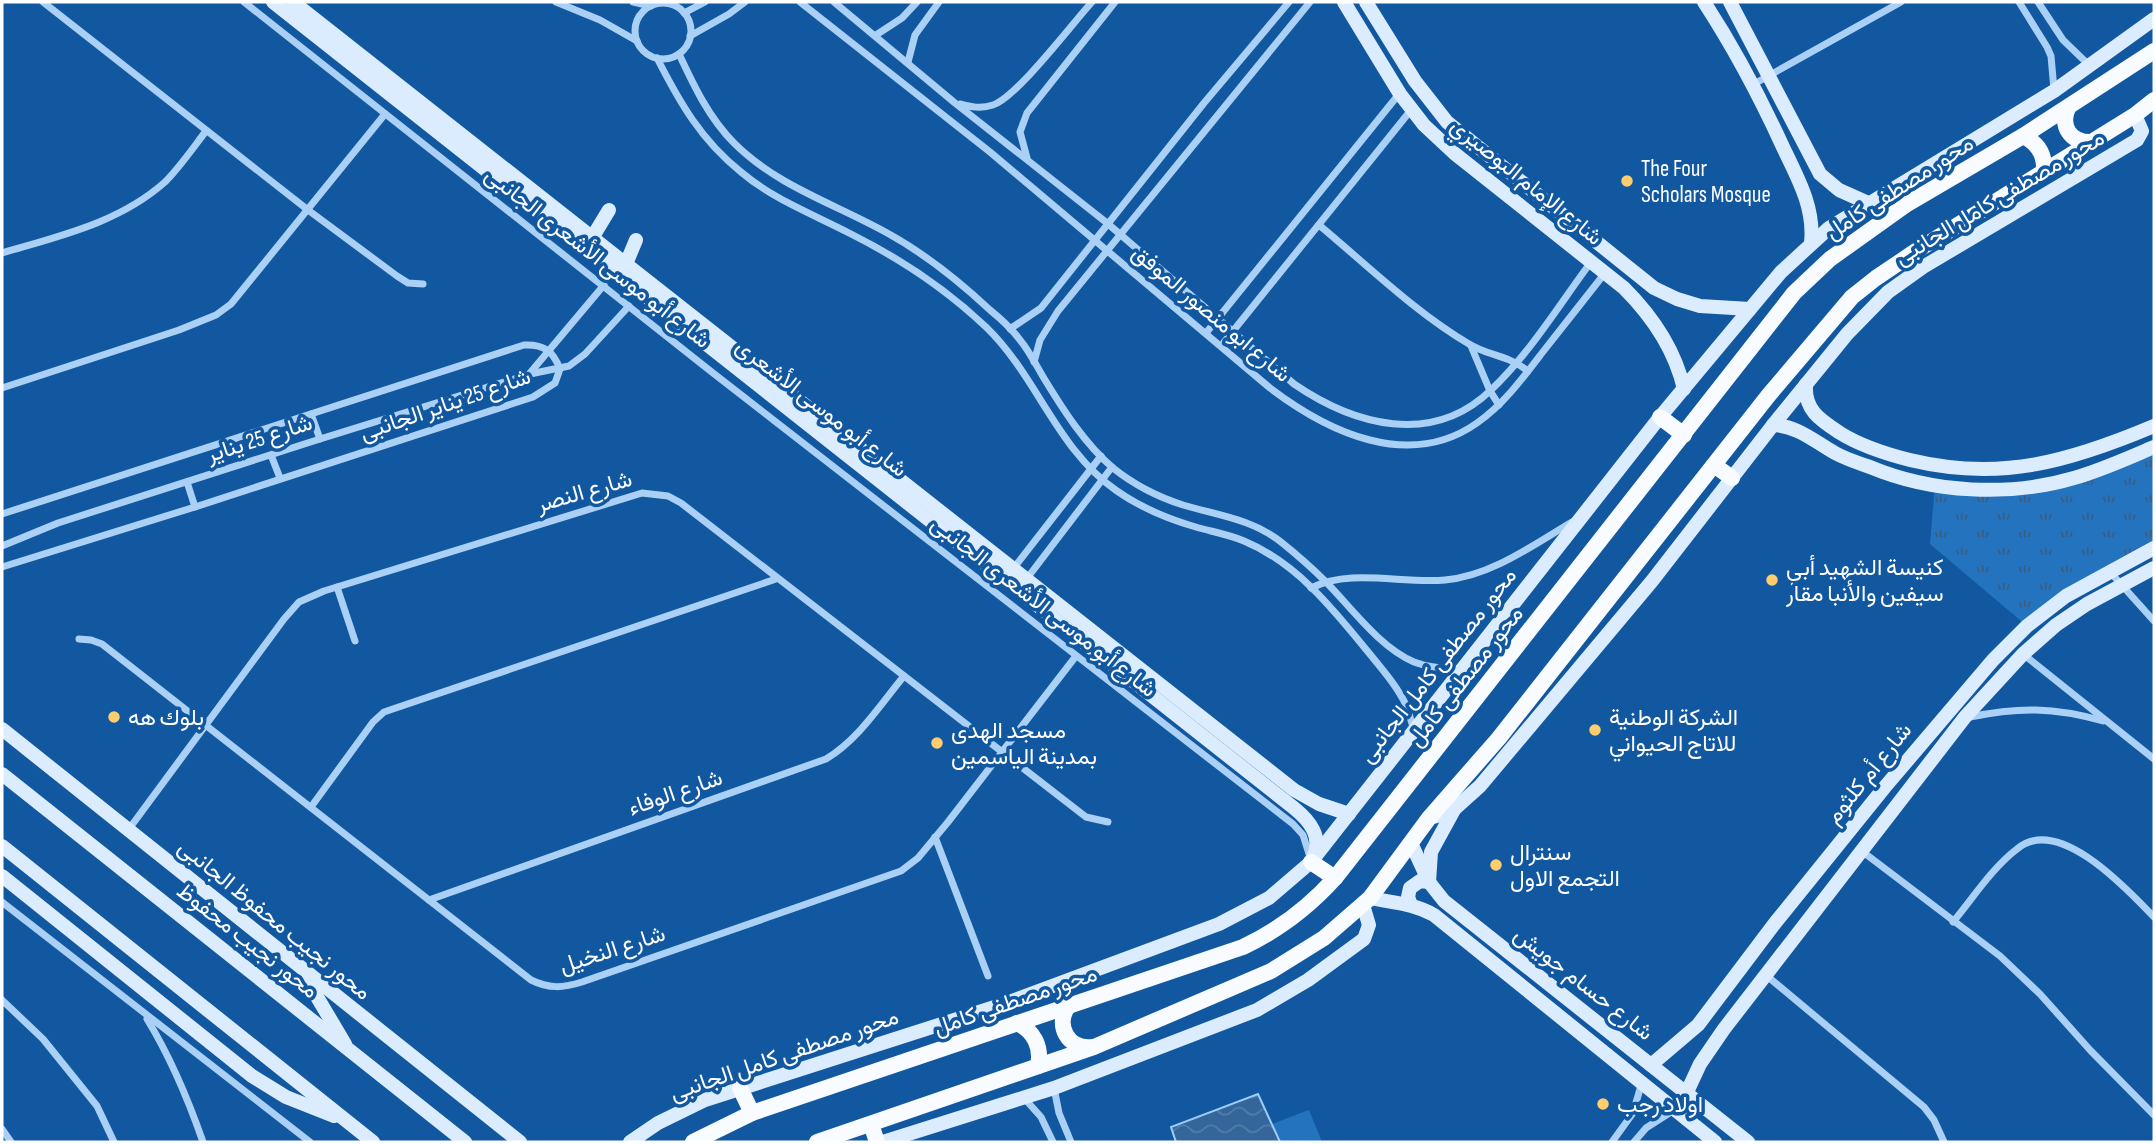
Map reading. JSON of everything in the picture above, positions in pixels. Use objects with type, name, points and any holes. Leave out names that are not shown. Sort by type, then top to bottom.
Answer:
[{"type":"main road","name":"محور مصطفى كامل","points":[[693,1142],[752,1113],[1243,947],[1264,937],[1303,911],[1335,878],[1794,293],[1830,259],[1907,204],[2023,136],[2154,51]]},
{"type":"main road","points":[[817,1142],[1094,1047],[1272,971],[1324,938],[1366,901],[1429,818],[1499,738],[1768,396],[1852,297],[1916,251],[2136,115],[2154,100]]},
{"type":"main road","points":[[2068,108],[2064,122],[2070,135],[2090,142]]},
{"type":"main road","points":[[2023,136],[2040,150],[2044,172]]},
{"type":"main road","points":[[1660,417],[1684,435]]},
{"type":"main road","points":[[1714,465],[1732,478]]},
{"type":"main road","points":[[1311,862],[1335,878]]},
{"type":"main road","points":[[1069,1005],[1063,1016],[1065,1034],[1077,1045],[1094,1047]]},
{"type":"main road","points":[[1017,1023],[1028,1030],[1036,1040],[1040,1053],[1038,1066]]},
{"type":"main road","points":[[740,1088],[752,1113]]},
{"type":"main road","points":[[871,1124],[877,1142]]},
{"type":"street","points":[[43,2],[308,210],[397,276],[408,283],[423,284]]},
{"type":"street","name":"شارع أبو موسى الأشعرى الجانبى","points":[[244,2],[1299,830],[1306,841],[1311,862]]},
{"type":"street","name":"شارع أبو موسى الأشعرى","points":[[272,2],[297,7],[501,174],[1009,574]]},
{"type":"street","points":[[556,2],[600,20],[637,41]]},
{"type":"street","points":[[634,2],[651,6],[672,5],[684,13],[690,36],[679,54],[657,58],[645,52],[637,41],[637,21],[651,6]]},
{"type":"street","points":[[684,13],[705,2]]},
{"type":"street","points":[[690,36],[729,14],[744,2]]},
{"type":"street","name":"شارع ابو منصور الموفق","points":[[800,2],[989,152],[1270,388],[1311,416],[1343,431],[1386,444],[1408,445],[1447,438],[1476,424],[1499,405],[1605,273]]},
{"type":"street","name":"شارع ابو منصور الموفق","points":[[834,2],[955,103],[1107,223],[1285,377],[1312,396],[1346,413],[1376,421],[1410,425],[1429,423],[1458,413],[1490,391],[1516,362],[1591,262]]},
{"type":"street","points":[[876,35],[902,18],[917,2]]},
{"type":"street","points":[[908,62],[915,35],[939,2]]},
{"type":"street","points":[[955,103],[981,108],[992,106],[1010,95],[1091,2]]},
{"type":"street","points":[[1101,2],[1107,12]]},
{"type":"street","points":[[1027,159],[1020,132],[1027,113],[1115,2]]},
{"type":"street","points":[[1010,329],[1041,308],[1107,223],[1290,2]]},
{"type":"street","points":[[1034,362],[1046,328],[1310,2]]},
{"type":"street","name":"شارع الإمام البوصيري","points":[[1344,2],[1411,110],[1454,153],[1623,288],[1658,330],[1676,364],[1684,389]]},
{"type":"street","name":"شارع الإمام البوصيري","points":[[1366,2],[1415,81],[1447,122],[1634,273],[1665,294],[1688,303],[1713,308],[1750,309]]},
{"type":"street","points":[[1704,2],[1754,84],[1807,201],[1812,226],[1811,243]]},
{"type":"street","points":[[1730,2],[1820,174],[1839,190],[1868,203]]},
{"type":"street","points":[[2019,2],[2043,38],[2051,56],[2054,91]]},
{"type":"street","points":[[2038,2],[2063,40],[2090,66]]},
{"type":"street","points":[[1754,84],[1897,3]]},
{"type":"street","name":"محور مصطفى كامل الجانبى","points":[[629,1142],[658,1123],[705,1100],[1004,1004],[1219,924],[1269,898],[1311,862],[1660,417],[1780,272],[1829,228],[2054,91],[2154,19]]},
{"type":"street","points":[[879,63],[890,48]]},
{"type":"street","points":[[679,54],[706,107],[719,126],[766,171],[792,187],[889,234],[918,252],[961,284],[1010,329],[1069,417],[1112,467],[1160,496],[1260,528],[1280,541],[1325,581],[1365,624],[1412,661],[1428,667],[1462,668]]},
{"type":"street","points":[[657,58],[679,102],[697,128],[741,172],[792,206],[850,233],[906,265],[985,327],[1015,361],[1043,406],[1090,470],[1102,481],[1143,507],[1246,541],[1289,568],[1339,615],[1383,671],[1405,704],[1414,730]]},
{"type":"street","points":[[1206,333],[1400,94]]},
{"type":"street","points":[[1221,346],[1411,110]]},
{"type":"street","points":[[2,388],[179,330],[216,315],[231,304],[385,114]]},
{"type":"street","name":"محور مصطفى كامل الجانبى","points":[[1429,818],[1454,810],[1480,786],[1652,581],[1847,334],[1888,292],[1923,267],[2137,140],[2141,131],[2136,115]]},
{"type":"street","points":[[2,253],[119,215],[167,179],[206,131]]},
{"type":"street","points":[[989,152],[1000,138]]},
{"type":"street","name":"شارع أبو موسى الأشعرى","points":[[501,174],[543,190],[592,238],[808,399],[877,456],[1022,585],[1302,814],[1309,822],[1317,841],[1317,850],[1311,862]]},
{"type":"street","points":[[592,238],[609,210]]},
{"type":"street","points":[[1319,225],[1427,314],[1471,346],[1516,362],[1528,371]]},
{"type":"street","points":[[626,264],[636,240]]},
{"type":"street","points":[[1623,288],[1634,273]]},
{"type":"street","points":[[530,374],[604,285]]},
{"type":"street","name":"شارع 25 يناير","points":[[2,546],[58,523],[271,454],[530,374],[560,369],[573,364],[585,354],[629,306]]},
{"type":"street","name":"شارع 25 يناير الجانبى","points":[[2,514],[524,345],[541,346],[549,350],[560,369],[555,383],[533,397],[2,567]]},
{"type":"street","points":[[1471,346],[1490,391],[1499,405]]},
{"type":"street","points":[[1806,384],[1807,403],[1816,417],[1847,437],[1890,455],[1942,467],[1999,470],[2070,457],[2100,449],[2154,426]]},
{"type":"street","points":[[311,414],[320,439]]},
{"type":"street","points":[[1806,434],[1807,426],[1816,417]]},
{"type":"street","points":[[1773,425],[1793,428],[1836,454],[1881,472],[1928,484],[1964,489],[2013,488],[2073,478],[2108,467],[2154,447]]},
{"type":"street","points":[[271,454],[280,478]]},
{"type":"street","points":[[1009,574],[1101,456]]},
{"type":"street","points":[[1022,585],[1112,467]]},
{"type":"street","points":[[187,482],[195,507]]},
{"type":"street","name":"شارع النصر","points":[[129,830],[291,609],[299,602],[337,587],[642,493],[656,493],[681,503],[1086,817],[1108,822]]},
{"type":"street","points":[[1311,588],[1325,581],[1346,578],[1422,581],[1468,576],[1526,550],[1581,517]]},
{"type":"street","name":"شارع أم كلثوم","points":[[1651,1065],[1698,1025],[1775,923],[1884,788],[1993,660],[2027,625],[2066,596],[2154,548]]},
{"type":"street","name":"شارع أم كلثوم","points":[[1687,1092],[1710,1048],[1965,717],[2023,654],[2056,625],[2120,585],[2154,568]]},
{"type":"street","points":[[2109,571],[2154,621]]},
{"type":"street","points":[[311,807],[373,722],[384,712],[776,579]]},
{"type":"street","name":"شارع أبو موسى الأشعرى","points":[[1022,585],[1294,790],[1319,804],[1349,814]]},
{"type":"street","points":[[337,587],[355,641]]},
{"type":"street","name":"شارع النخيل","points":[[79,639],[102,644],[542,986],[568,986],[887,877],[910,865],[935,837],[1076,656]]},
{"type":"street","points":[[2023,654],[2154,759]]},
{"type":"street","name":"شارع الوفاء","points":[[429,900],[827,759],[854,737],[904,676]]},
{"type":"street","points":[[1965,717],[2001,710],[2037,708],[2073,712],[2108,722]]},
{"type":"street","name":"محور نجيب محفوظ الجانبى","points":[[2,729],[297,967],[520,1142]]},
{"type":"street","name":"محور نجيب محفوظ","points":[[2,774],[465,1142]]},
{"type":"street","points":[[1411,905],[1409,892],[1413,885],[1420,881],[1429,882],[1431,852],[1454,810]]},
{"type":"street","points":[[935,837],[988,976]]},
{"type":"street","points":[[1954,922],[2006,859],[2019,846],[2036,840],[2054,840],[2071,846],[2126,889],[2154,917]]},
{"type":"street","name":"شارع حسام جويش","points":[[1411,843],[1429,882],[1444,901],[1748,1142]]},
{"type":"street","points":[[2,846],[373,1142]]},
{"type":"street","points":[[1863,852],[2000,956],[2040,994],[2154,1115]]},
{"type":"street","points":[[2,876],[253,1076],[286,1097],[345,1120]]},
{"type":"street","points":[[883,1142],[1054,1088],[1228,1022],[1308,980],[1364,939],[1369,925],[1366,901]]},
{"type":"street","name":"شارع حسام جويش","points":[[1366,901],[1411,905],[1434,915],[1715,1142]]},
{"type":"street","points":[[2,902],[310,1142]]},
{"type":"street","points":[[297,967],[324,1006],[347,1048]]},
{"type":"street","points":[[1525,988],[1536,973]]},
{"type":"street","points":[[1767,976],[1924,1107],[1934,1120],[1944,1142]]},
{"type":"street","points":[[2,1000],[43,1039],[97,1106],[114,1142]]},
{"type":"street","points":[[143,1013],[162,1043],[203,1142]]},
{"type":"street","points":[[1612,1142],[1633,1113],[1642,1081]]},
{"type":"street","points":[[1054,1088],[1059,1113],[1071,1142]]},
{"type":"street","points":[[1023,1097],[1041,1117],[1053,1142]]},
{"type":"street","points":[[1634,1142],[1646,1128],[1674,1110]]},
{"type":"street","points":[[2,1129],[10,1142]]},
{"type":"green space","points":[[2154,447],[2154,548],[2027,626],[1930,544],[1935,485],[2037,486]]},
{"type":"green space","points":[[1309,1110],[1322,1142],[1279,1142],[1272,1124]]},
{"type":"water","points":[[1258,1094],[1280,1142],[1176,1142],[1171,1127]]},
{"type":"place","name":"The Four Scholars Mosque","points":[[1627,181]]},
{"type":"place","name":"كنيسة الشهيد أبي سيفين والأنبا مقار","points":[[1772,580]]},
{"type":"place","name":"بلوك هه","points":[[114,717]]},
{"type":"place","name":"الشركة الوطنية للاتاج الحيواني","points":[[1595,730]]},
{"type":"place","name":"مسجد الهدى بمدينة الياسمين","points":[[937,743]]},
{"type":"place","name":"سنترال التجمع الاول","points":[[1496,865]]},
{"type":"place","name":"اولاد رجب","points":[[1603,1104]]}]
